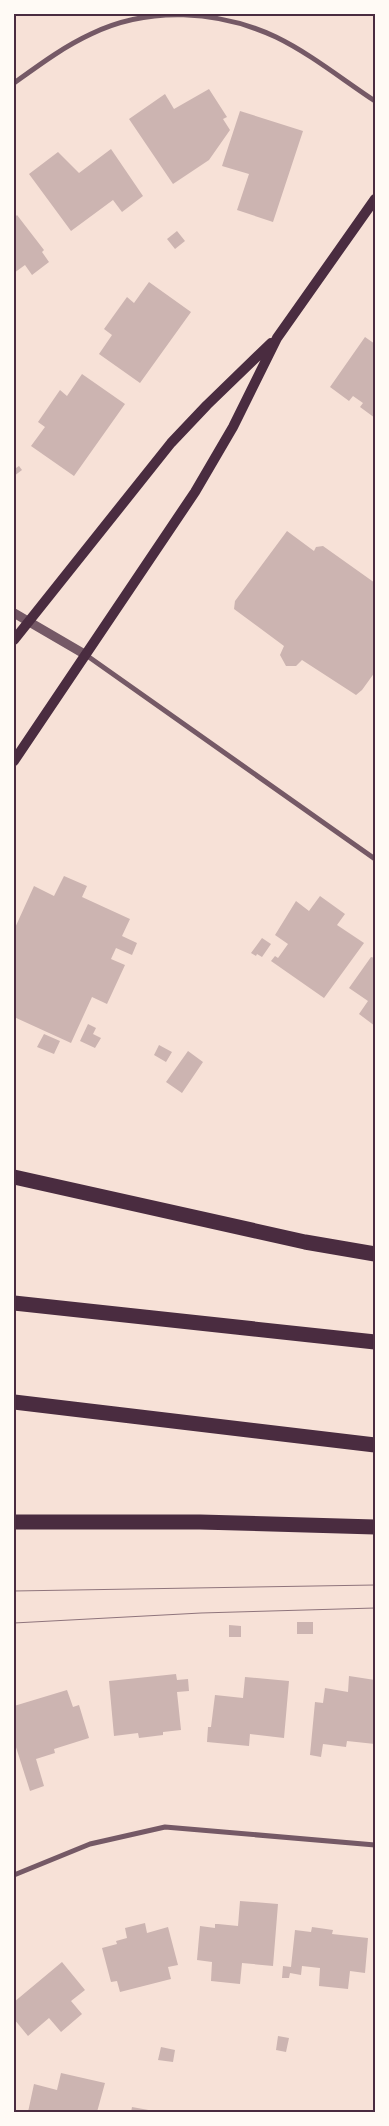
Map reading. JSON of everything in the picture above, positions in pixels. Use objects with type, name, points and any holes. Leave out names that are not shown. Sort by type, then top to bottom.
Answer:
[{"type":"highway","points":[[14,1177],[305,1242],[375,1254]]},
{"type":"highway","points":[[14,1303],[375,1342]]},
{"type":"highway","points":[[14,1402],[375,1445]]},
{"type":"highway","points":[[14,1522],[200,1522],[375,1527]]},
{"type":"main road","points":[[14,761],[207,471],[233,427],[277,338],[375,199]]},
{"type":"main road","points":[[14,640],[171,443],[206,405],[277,338]]},
{"type":"street","points":[[14,83],[68,46],[106,27],[142,18],[202,16],[241,23],[276,38],[326,67],[375,101]]},
{"type":"street","points":[[14,613],[29,620],[86,655],[375,859]]},
{"type":"street","points":[[14,1875],[90,1844],[165,1828],[375,1845]]},
{"type":"building","points":[[209,89],[227,117],[223,119],[230,130],[209,160],[173,184],[129,119],[165,94],[174,109]]},
{"type":"building","points":[[240,111],[303,131],[273,222],[237,210],[249,174],[222,166]]},
{"type":"building","points":[[111,149],[143,196],[122,212],[113,200],[71,231],[29,174],[58,152],[79,173]]},
{"type":"building","points":[[17,215],[44,250],[42,252],[49,262],[32,275],[25,265],[14,273],[14,218]]},
{"type":"building","points":[[177,231],[185,241],[175,249],[167,239]]},
{"type":"building","points":[[149,282],[191,312],[140,383],[99,354],[112,335],[104,329],[127,297],[134,303]]},
{"type":"building","points":[[365,337],[375,344],[375,418],[360,407],[363,403],[353,396],[349,401],[330,387]]},
{"type":"building","points":[[82,374],[125,404],[74,476],[31,446],[45,427],[38,422],[60,390],[67,396]]},
{"type":"building","points":[[14,465],[16,468],[19,466],[22,470],[14,476]]},
{"type":"building","points":[[287,531],[314,551],[316,547],[323,546],[375,583],[375,672],[356,695],[302,660],[296,666],[286,666],[280,655],[284,646],[234,609],[235,601]]},
{"type":"building","points":[[64,876],[87,886],[82,897],[130,919],[122,936],[137,943],[132,955],[116,948],[111,959],[125,965],[107,1004],[92,997],[71,1043],[14,1017],[14,930],[34,886],[54,896]]},
{"type":"building","points":[[320,896],[345,914],[337,925],[364,943],[324,998],[271,961],[275,956],[278,958],[288,944],[275,935],[296,901],[309,911]]},
{"type":"building","points":[[262,938],[271,944],[262,957],[251,953]]},
{"type":"building","points":[[371,957],[375,958],[375,1026],[359,1014],[368,1001],[349,988]]},
{"type":"building","points":[[88,1024],[96,1028],[93,1034],[101,1038],[95,1048],[80,1041]]},
{"type":"building","points":[[44,1034],[60,1041],[54,1054],[37,1047]]},
{"type":"building","points":[[159,1045],[172,1052],[166,1062],[154,1055]]},
{"type":"building","points":[[188,1051],[203,1062],[182,1093],[166,1082]]},
{"type":"building","points":[[297,1622],[313,1622],[313,1634],[297,1634]]},
{"type":"building","points":[[229,1625],[241,1626],[241,1637],[229,1637]]},
{"type":"building","points":[[176,1674],[177,1680],[188,1679],[189,1691],[177,1692],[181,1730],[163,1732],[163,1735],[139,1738],[138,1733],[114,1736],[109,1681]]},
{"type":"building","points":[[349,1676],[375,1680],[375,1744],[347,1741],[346,1747],[323,1744],[321,1757],[310,1755],[315,1702],[323,1703],[325,1688],[348,1692]]},
{"type":"building","points":[[245,1677],[289,1681],[284,1738],[250,1734],[249,1746],[207,1742],[208,1727],[211,1727],[215,1695],[243,1698]]},
{"type":"building","points":[[67,1690],[73,1707],[79,1705],[89,1738],[54,1749],[55,1753],[36,1759],[44,1786],[30,1791],[14,1741],[14,1706]]},
{"type":"building","points":[[240,1901],[278,1904],[273,1966],[242,1963],[240,1984],[211,1981],[212,1962],[197,1960],[200,1926],[215,1928],[215,1924],[238,1926]]},
{"type":"building","points":[[145,1923],[147,1933],[168,1927],[178,1965],[168,1967],[171,1979],[120,1992],[117,1981],[111,1982],[102,1948],[117,1944],[116,1941],[127,1938],[125,1928]]},
{"type":"building","points":[[312,1927],[333,1930],[332,1934],[368,1938],[365,1973],[350,1971],[348,1989],[319,1986],[320,1968],[302,1966],[301,1975],[290,1973],[289,1978],[282,1978],[283,1966],[291,1967],[295,1930],[311,1932]]},
{"type":"building","points":[[62,1962],[85,1990],[71,2001],[82,2014],[61,2032],[49,2018],[28,2036],[14,2019],[14,2002]]},
{"type":"building","points":[[278,2036],[289,2038],[286,2052],[276,2050]]},
{"type":"building","points":[[161,2047],[175,2050],[173,2062],[158,2060]]},
{"type":"building","points":[[61,2073],[105,2083],[97,2112],[28,2112],[34,2084],[57,2090]]},
{"type":"building","points":[[132,2107],[154,2111],[154,2112],[131,2112]]},
{"type":"tram line","points":[[14,1591],[375,1585]]},
{"type":"tram line","points":[[14,1623],[201,1613],[375,1608]]}]
